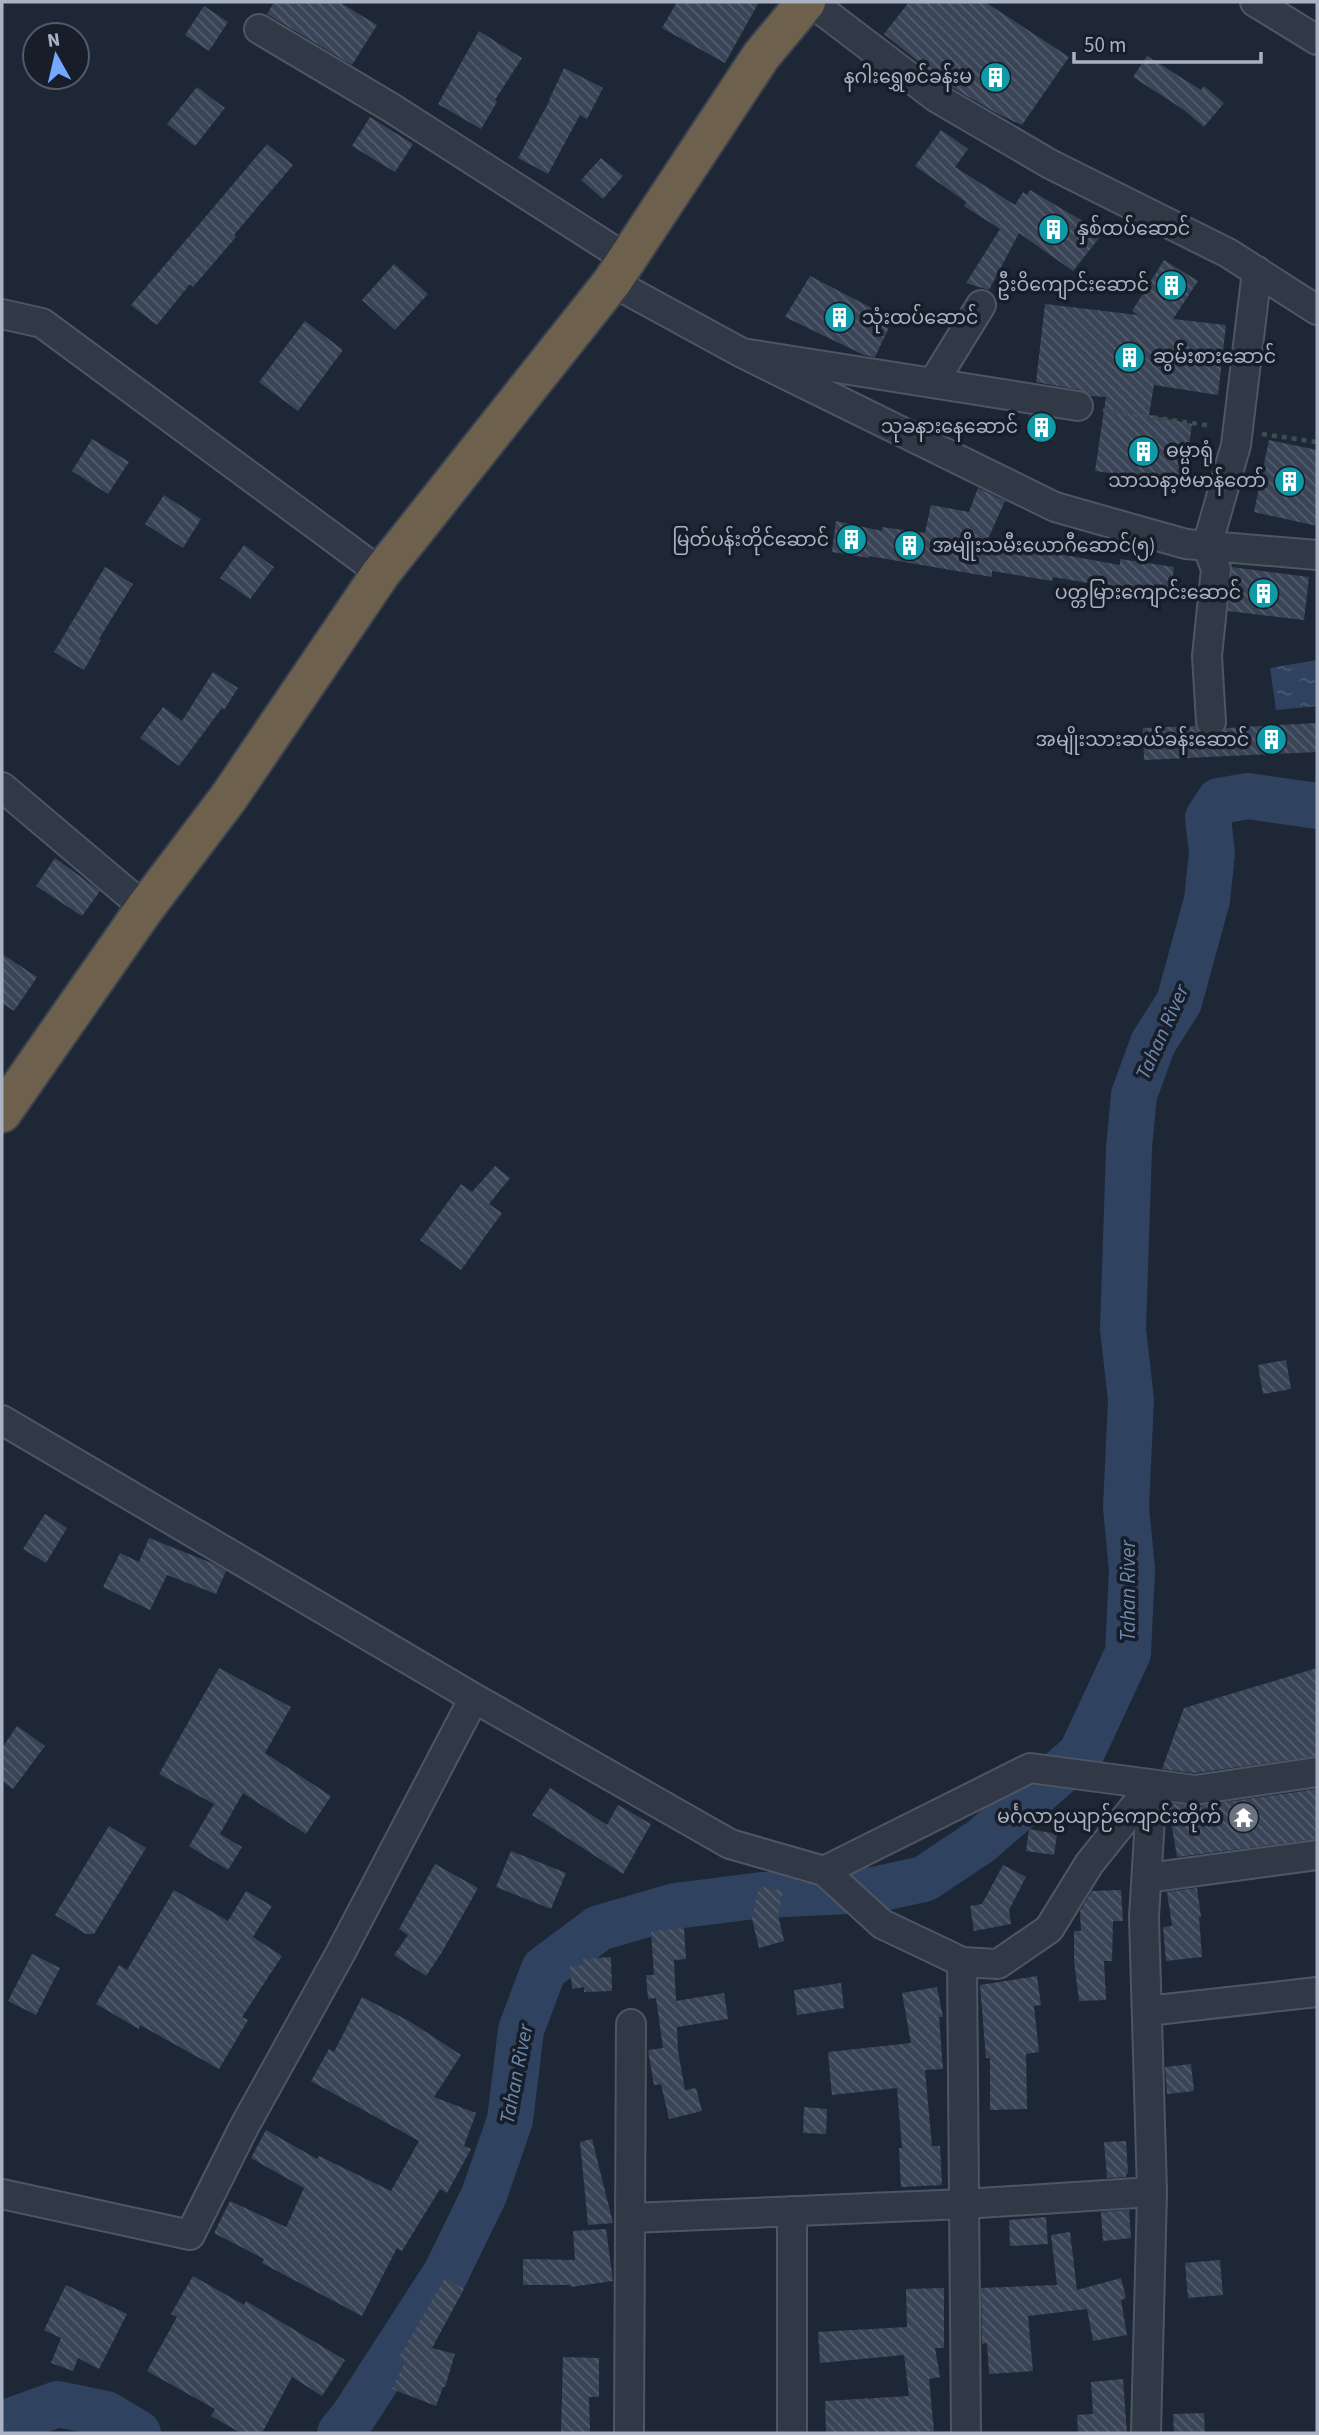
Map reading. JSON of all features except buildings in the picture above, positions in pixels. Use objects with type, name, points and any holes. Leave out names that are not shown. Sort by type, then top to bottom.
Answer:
[{"type":"highway","points":[[2,1113],[145,908],[229,797],[382,573],[620,271],[761,56],[808,2]]},
{"type":"street","points":[[808,2],[937,98],[1050,164],[1228,253],[1317,310]]},
{"type":"street","points":[[1255,2],[1317,40]]},
{"type":"street","points":[[259,29],[390,107],[620,271],[743,353],[1055,507],[1186,544],[1317,555]]},
{"type":"street","points":[[1211,722],[1207,656],[1216,569],[1207,546],[1236,445],[1257,271]]},
{"type":"street","points":[[933,383],[981,305]]},
{"type":"street","points":[[2,314],[42,323],[382,573]]},
{"type":"street","points":[[743,353],[1078,406]]},
{"type":"street","points":[[2,787],[145,908]]},
{"type":"street","points":[[2,1420],[474,1698],[730,1844],[824,1871],[882,1924],[962,1962],[998,1964],[1049,1929],[1089,1864],[1152,1784]]},
{"type":"street","points":[[2,2194],[190,2235],[244,2127],[340,1954],[474,1698]]},
{"type":"street","points":[[824,1871],[1030,1768],[1195,1790],[1317,1772]]},
{"type":"street","points":[[1146,2433],[1152,2192],[1144,1917],[1152,1784]]},
{"type":"street","points":[[1146,1878],[1317,1855]]},
{"type":"street","points":[[962,1962],[967,2433]]},
{"type":"street","points":[[1147,2011],[1317,1992]]},
{"type":"street","points":[[628,2433],[631,2024]]},
{"type":"street","points":[[631,2218],[964,2204],[1152,2192]]},
{"type":"street","points":[[792,2211],[792,2433]]},
{"type":"path","points":[[1078,406],[1224,428]]},
{"type":"path","points":[[1251,432],[1317,442]]},
{"type":"water","points":[[1317,660],[1317,706],[1276,710],[1270,668]]},
{"type":"waterway","name":"Tahan River","points":[[340,2433],[446,2273],[484,2195],[510,2120],[521,2030],[544,1969],[599,1928],[675,1906],[762,1895],[873,1890],[924,1879],[981,1841],[1081,1754],[1128,1653],[1132,1570],[1126,1507],[1131,1400],[1123,1329],[1129,1148],[1134,1095],[1153,1043],[1179,1002],[1207,900],[1212,853],[1208,818],[1219,801],[1248,796],[1317,806]]},
{"type":"waterway","name":"Tahan River","points":[[2,2424],[58,2404],[106,2414],[138,2433]]},
{"type":"place","name":"နဂါးရွှေစင်ခန်းမ","points":[[995,77]]},
{"type":"place","name":"နှစ်ထပ်ဆောင်","points":[[1054,229]]},
{"type":"place","name":"ဦးဝိကျောင်းဆောင်","points":[[1172,285]]},
{"type":"place","name":"သုံးထပ်ဆောင်","points":[[839,318]]},
{"type":"place","name":"ဆွမ်းစားဆောင်","points":[[1130,357]]},
{"type":"place","name":"သုခနားနေဆောင်","points":[[1041,427]]},
{"type":"place","name":"ဓမ္မာရုံ","points":[[1143,451]]},
{"type":"place","name":"သာသနာ့ဗိမာန်တော်","points":[[1289,481]]},
{"type":"place","name":"မြတ်ပန်းတိုင်ဆောင်","points":[[852,540]]},
{"type":"place","name":"အမျိုးသမီးယောဂီဆောင်(၅)","points":[[909,546]]},
{"type":"place","name":"ပတ္တမြားကျောင်းဆောင်","points":[[1264,593]]},
{"type":"place","name":"အမျိုးသားဆယ်ခန်းဆောင်","points":[[1272,740]]},
{"type":"place","name":"မင်္ဂလာဥယျာဉ်ကျောင်းတိုက်","points":[[1244,1817]]}]
